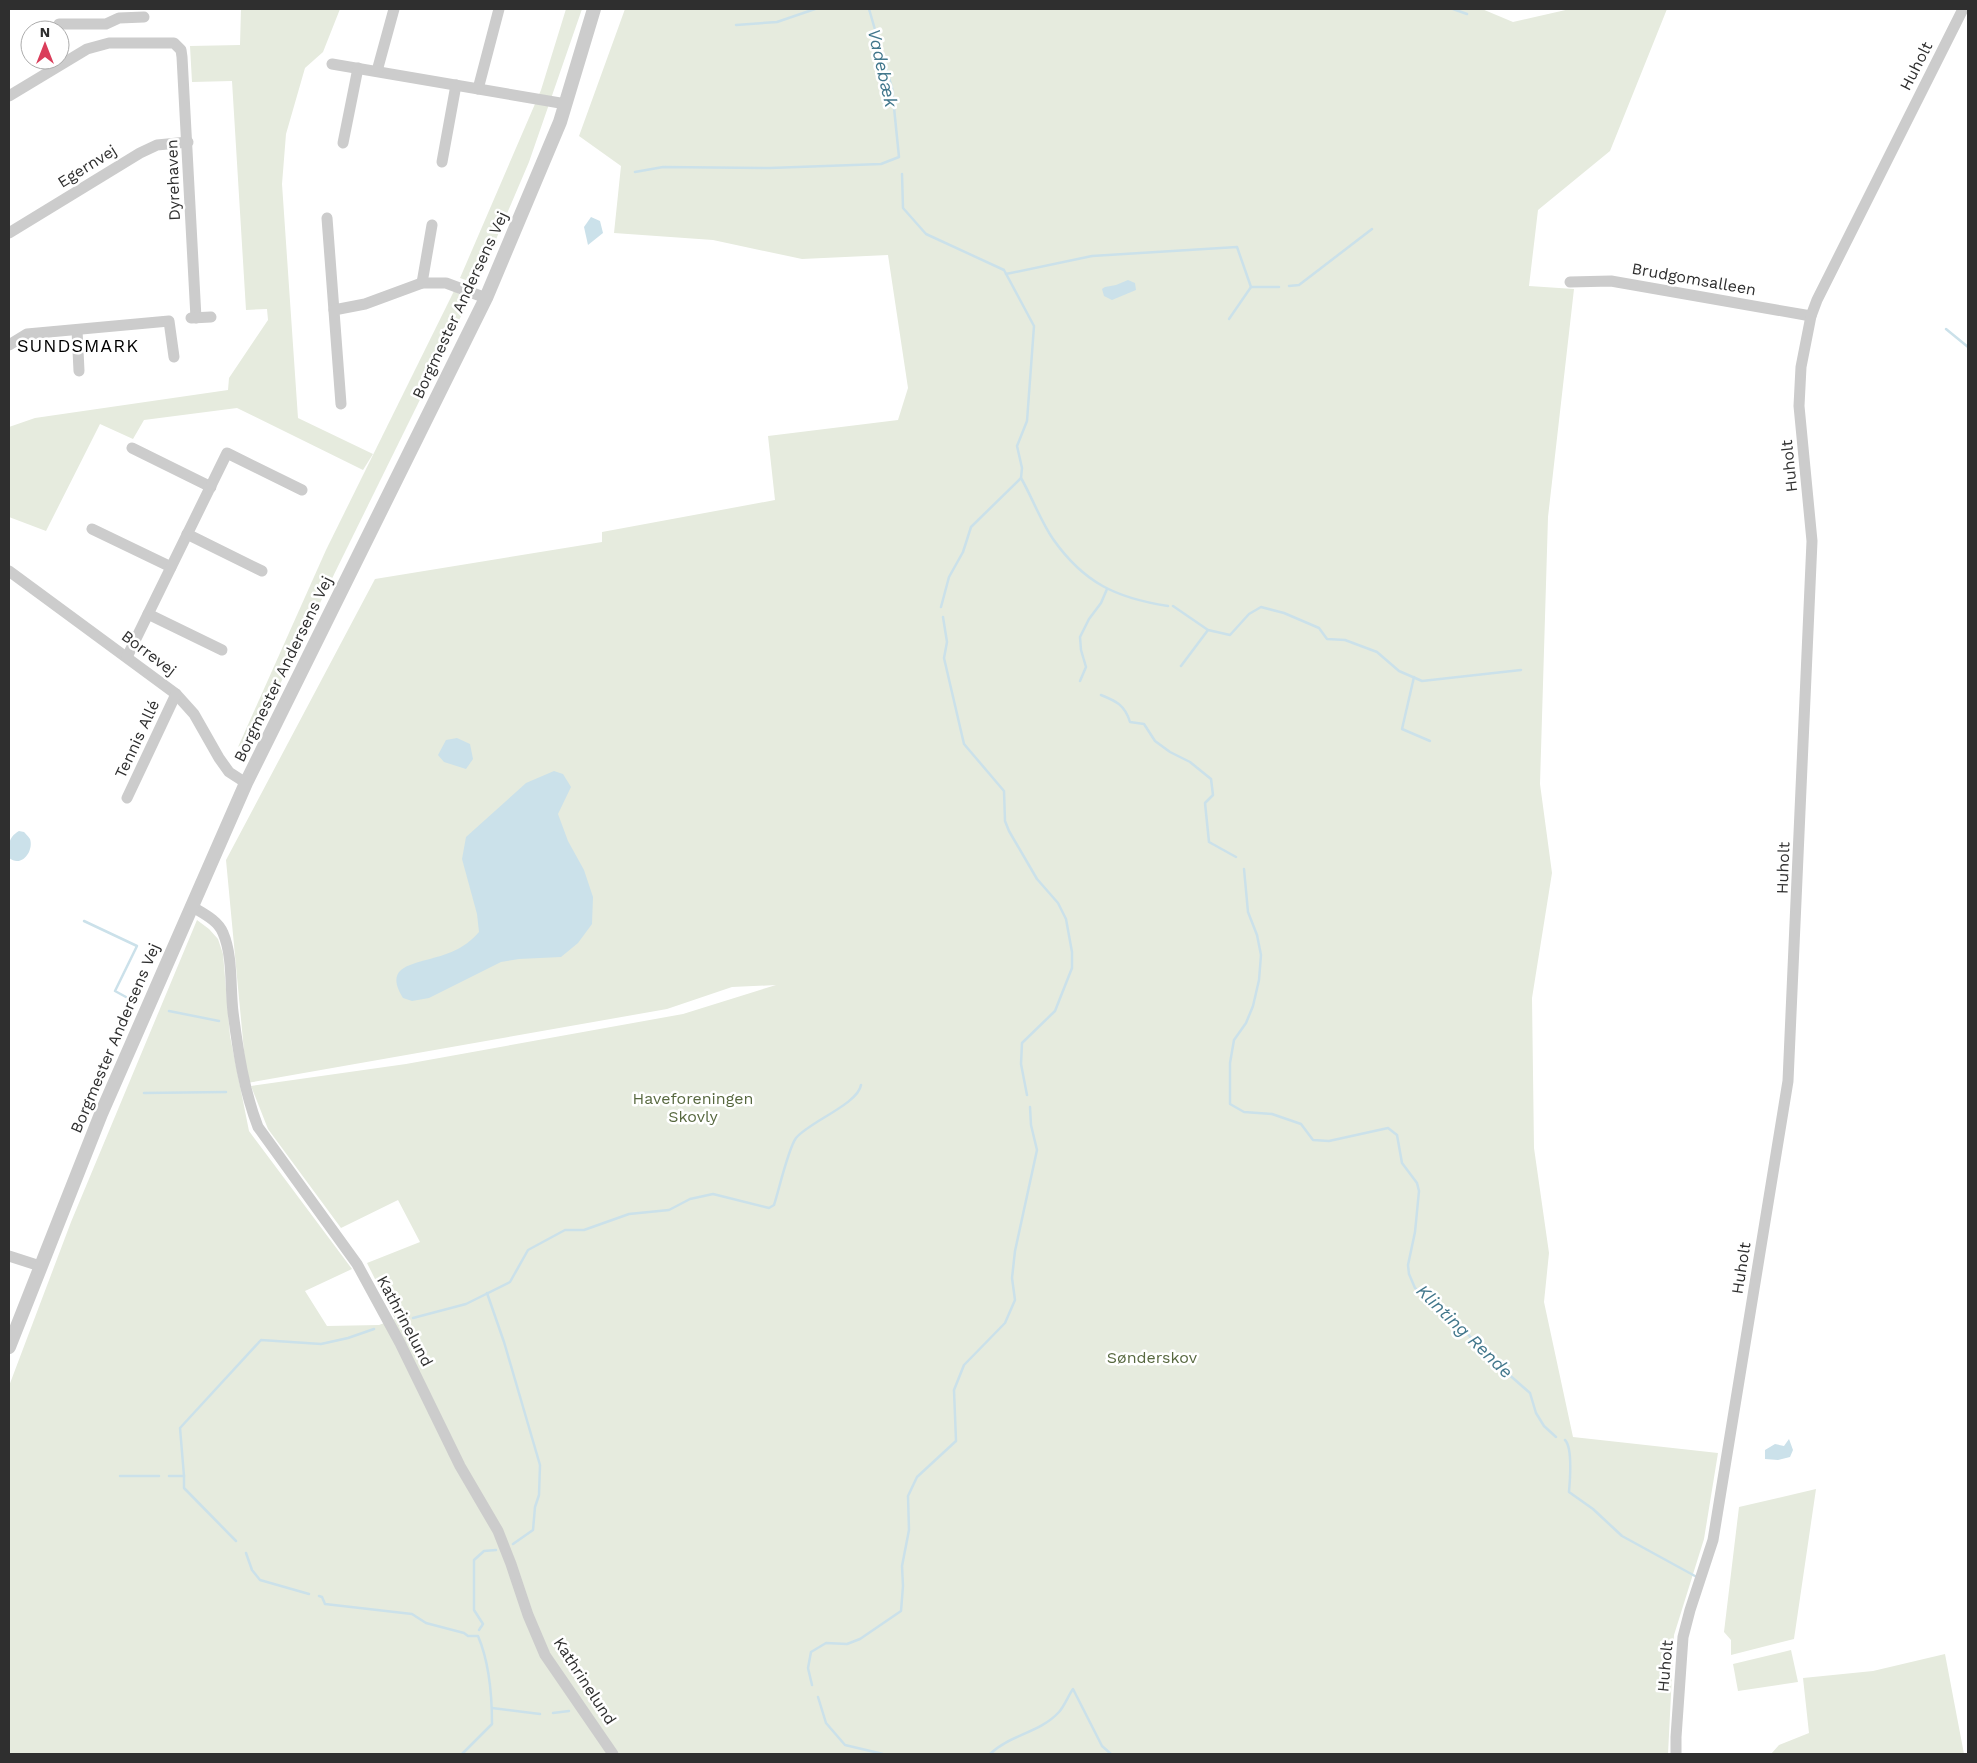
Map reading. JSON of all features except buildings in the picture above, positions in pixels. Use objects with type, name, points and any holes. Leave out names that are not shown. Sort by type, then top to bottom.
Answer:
[{"type":"street","points":[[378,71],[394,9]]},
{"type":"street","points":[[478,89],[499,9]]},
{"type":"street","name":"Borgmester Andersens Vej","points":[[9,1347],[101,1114],[246,783],[486,298],[560,122],[594,9]]},
{"type":"street","name":"Huholt","points":[[1676,1754],[1683,1637],[1713,1540],[1788,1081],[1812,541],[1799,406],[1801,367],[1811,316],[1818,300],[1872,187],[1964,9]]},
{"type":"street","points":[[70,24],[106,24],[119,18],[144,17]]},
{"type":"street","points":[[9,96],[87,49],[109,43],[106,24]]},
{"type":"street","name":"Dyrehaven","points":[[109,43],[174,43],[181,50],[188,142],[193,318],[211,317]]},
{"type":"street","points":[[332,64],[566,104]]},
{"type":"street","points":[[343,143],[358,68]]},
{"type":"street","points":[[442,162],[456,85]]},
{"type":"street","name":"Egernvej","points":[[9,233],[140,153],[157,145],[188,142]]},
{"type":"street","points":[[327,218],[341,404]]},
{"type":"street","points":[[422,283],[432,225]]},
{"type":"street","name":"Brudgomsalleen","points":[[1570,282],[1610,281],[1811,316]]},
{"type":"street","points":[[334,310],[365,304],[422,283],[446,283],[486,298]]},
{"type":"street","points":[[9,345],[28,334],[170,322],[174,357]]},
{"type":"street","points":[[77,330],[79,371]]},
{"type":"street","points":[[132,448],[211,487]]},
{"type":"street","points":[[127,657],[227,453],[302,490]]},
{"type":"street","points":[[92,529],[171,567]]},
{"type":"street","points":[[187,534],[262,571]]},
{"type":"street","name":"Borrevej","points":[[9,571],[176,694],[194,714],[229,772],[246,783]]},
{"type":"street","points":[[148,614],[222,650]]},
{"type":"street","name":"Tennis Allé","points":[[127,798],[176,694]]},
{"type":"street","name":"Kathrinelund","points":[[192,906],[213,920],[223,931],[227,947],[233,1012],[240,1056],[250,1105],[258,1128],[356,1264],[400,1343],[460,1466],[498,1531],[545,1656],[613,1754]]},
{"type":"street","points":[[9,1256],[40,1266]]},
{"type":"green space","points":[[241,9],[340,9],[323,52],[305,68],[286,134],[282,184],[298,418],[373,454],[363,470],[237,408],[144,420],[133,439],[100,424],[46,531],[9,517],[9,427],[35,418],[228,390],[229,378],[268,320],[267,309],[246,310],[232,81],[192,82],[190,46],[240,45]]},
{"type":"green space","points":[[566,9],[582,9],[529,162],[477,284],[460,278],[541,90]]},
{"type":"green space","name":"Sønderskov","points":[[625,9],[1482,9],[1513,22],[1570,9],[1667,9],[1610,151],[1538,210],[1529,286],[1574,289],[1548,517],[1540,784],[1552,873],[1532,998],[1534,1148],[1549,1253],[1544,1302],[1573,1437],[1718,1453],[1704,1539],[1674,1635],[1668,1754],[9,1754],[9,1386],[71,1222],[197,920],[218,939],[223,954],[230,1036],[249,1131],[352,1269],[305,1291],[327,1326],[379,1325],[395,1319],[367,1263],[420,1242],[398,1200],[341,1228],[268,1129],[251,1086],[406,1064],[683,1014],[776,985],[732,987],[667,1009],[247,1083],[226,860],[375,579],[602,542],[602,532],[775,500],[768,436],[898,420],[908,388],[888,255],[802,259],[713,240],[614,233],[621,166],[579,136]]},
{"type":"green space","points":[[454,291],[469,300],[256,733],[238,747],[326,550]]},
{"type":"green space","points":[[1816,1489],[1794,1639],[1731,1655],[1731,1640],[1724,1632],[1739,1507]]},
{"type":"green space","points":[[1791,1650],[1798,1682],[1738,1691],[1733,1664]]},
{"type":"green space","points":[[1945,1654],[1964,1754],[1771,1754],[1779,1745],[1809,1733],[1803,1678],[1873,1671]]},
{"type":"water","points":[[591,217],[600,221],[603,233],[588,245],[584,227]]},
{"type":"water","points":[[1128,280],[1135,283],[1136,290],[1112,300],[1104,296],[1102,289],[1105,287]]},
{"type":"water","points":[[457,738],[470,744],[473,759],[466,769],[444,762],[438,755],[446,740]]},
{"type":"water","points":[[554,771],[563,774],[571,787],[558,814],[568,841],[584,870],[593,897],[592,924],[578,943],[561,957],[501,962],[429,998],[412,1001],[403,998],[396,980],[401,970],[413,964],[455,951],[479,932],[477,914],[462,859],[466,837],[526,783]]},
{"type":"water","points":[[19,831],[24,832],[31,844],[26,857],[22,860],[14,861],[9,858],[10,843],[12,836]]},
{"type":"water","points":[[1789,1439],[1793,1450],[1790,1457],[1778,1460],[1765,1459],[1765,1450],[1775,1444],[1784,1446]]},
{"type":"waterway","points":[[736,25],[777,22],[815,9]]},
{"type":"waterway","points":[[635,172],[663,167],[770,168],[881,164],[899,157],[892,88],[869,9]]},
{"type":"waterway","points":[[1453,9],[1467,14]]},
{"type":"waterway","points":[[902,174],[903,208],[926,234],[1004,270],[1034,326],[1027,421],[1017,446],[1022,468],[1021,478],[971,527],[963,552],[949,577],[941,607]]},
{"type":"waterway","points":[[1289,286],[1299,285],[1372,229]]},
{"type":"waterway","points":[[1006,274],[1092,256],[1237,247],[1251,287],[1279,287]]},
{"type":"waterway","points":[[1229,319],[1251,287]]},
{"type":"waterway","points":[[1946,329],[1968,347]]},
{"type":"waterway","name":"Vadebæk","points":[[1021,478],[1048,532],[1077,567],[1089,577],[1117,593],[1149,603],[1168,606]]},
{"type":"waterway","name":"Klinting Rende","points":[[1080,681],[1086,667],[1081,650],[1080,637],[1089,619],[1101,603],[1107,589]]},
{"type":"waterway","points":[[1173,606],[1208,630],[1230,635],[1249,614],[1261,607],[1284,613],[1319,628],[1327,639],[1345,640],[1377,652],[1399,671],[1422,681],[1521,670]]},
{"type":"waterway","points":[[943,617],[947,642],[944,658],[964,744],[1004,791],[1005,821],[1009,831],[1037,879],[1058,903],[1066,919],[1072,952],[1072,968],[1055,1011],[1022,1043],[1021,1064],[1027,1095]]},
{"type":"waterway","points":[[1181,666],[1208,630]]},
{"type":"waterway","points":[[1414,677],[1402,729],[1430,741]]},
{"type":"waterway","name":"Klinting Rende","points":[[1101,695],[1119,704],[1130,722],[1144,724],[1155,741],[1170,752],[1190,762],[1211,779],[1213,795],[1205,803],[1209,842],[1236,857]]},
{"type":"waterway","name":"Klinting Rende","points":[[1244,869],[1248,912],[1257,935],[1261,955],[1259,980],[1253,1006],[1246,1023],[1234,1040],[1230,1063],[1230,1104],[1244,1112],[1272,1114],[1301,1124],[1313,1140],[1329,1141],[1388,1128],[1397,1135],[1402,1163],[1417,1183],[1419,1191],[1415,1232],[1408,1265],[1409,1274],[1415,1288],[1462,1327],[1482,1351],[1530,1393],[1536,1413],[1544,1426],[1556,1437]]},
{"type":"waterway","points":[[84,921],[137,946],[115,991],[126,997]]},
{"type":"waterway","points":[[169,1011],[219,1021]]},
{"type":"waterway","points":[[413,1318],[466,1304],[510,1282],[528,1250],[565,1230],[584,1230],[629,1214],[669,1210],[690,1199],[713,1194],[769,1208],[774,1205],[787,1160],[796,1138],[802,1132],[843,1106],[858,1092],[861,1085]]},
{"type":"waterway","points":[[144,1093],[226,1092]]},
{"type":"waterway","points":[[812,1685],[808,1668],[811,1652],[826,1643],[847,1644],[860,1639],[901,1611],[902,1566],[909,1530],[908,1496],[917,1477],[956,1441],[954,1390],[964,1365],[1005,1323],[1015,1300],[1012,1278],[1015,1251],[1037,1150],[1031,1125],[1030,1107]]},
{"type":"waterway","points":[[487,1293],[504,1342],[540,1465],[539,1495],[535,1507],[533,1530],[513,1544]]},
{"type":"waterway","points":[[169,1476],[184,1476],[180,1428],[261,1340],[321,1344],[348,1338],[374,1329]]},
{"type":"waterway","name":"Klinting Rende","points":[[1565,1440],[1568,1444],[1570,1457],[1569,1492],[1593,1509],[1622,1536],[1695,1576]]},
{"type":"waterway","points":[[120,1476],[159,1476]]},
{"type":"waterway","points":[[184,1476],[184,1488],[236,1541]]},
{"type":"waterway","points":[[479,1630],[483,1624],[474,1610],[474,1560],[484,1551],[496,1550]]},
{"type":"waterway","points":[[246,1553],[252,1570],[260,1580],[309,1594]]},
{"type":"waterway","points":[[319,1596],[322,1597],[325,1604],[412,1614],[426,1623],[464,1633],[468,1636],[478,1636],[490,1680],[492,1724],[462,1754]]},
{"type":"waterway","points":[[990,1754],[1006,1742],[1034,1730],[1051,1719],[1059,1712],[1073,1689],[1102,1746],[1111,1754]]},
{"type":"waterway","points":[[818,1697],[826,1723],[845,1745],[883,1754]]},
{"type":"waterway","points":[[492,1708],[540,1714]]},
{"type":"waterway","points":[[553,1713],[569,1711]]},
{"type":"district","name":"SUNDSMARK","points":[[78,345]]},
{"type":"park label","name":"Haveforeningen Skovly","points":[[693,1107]]}]
